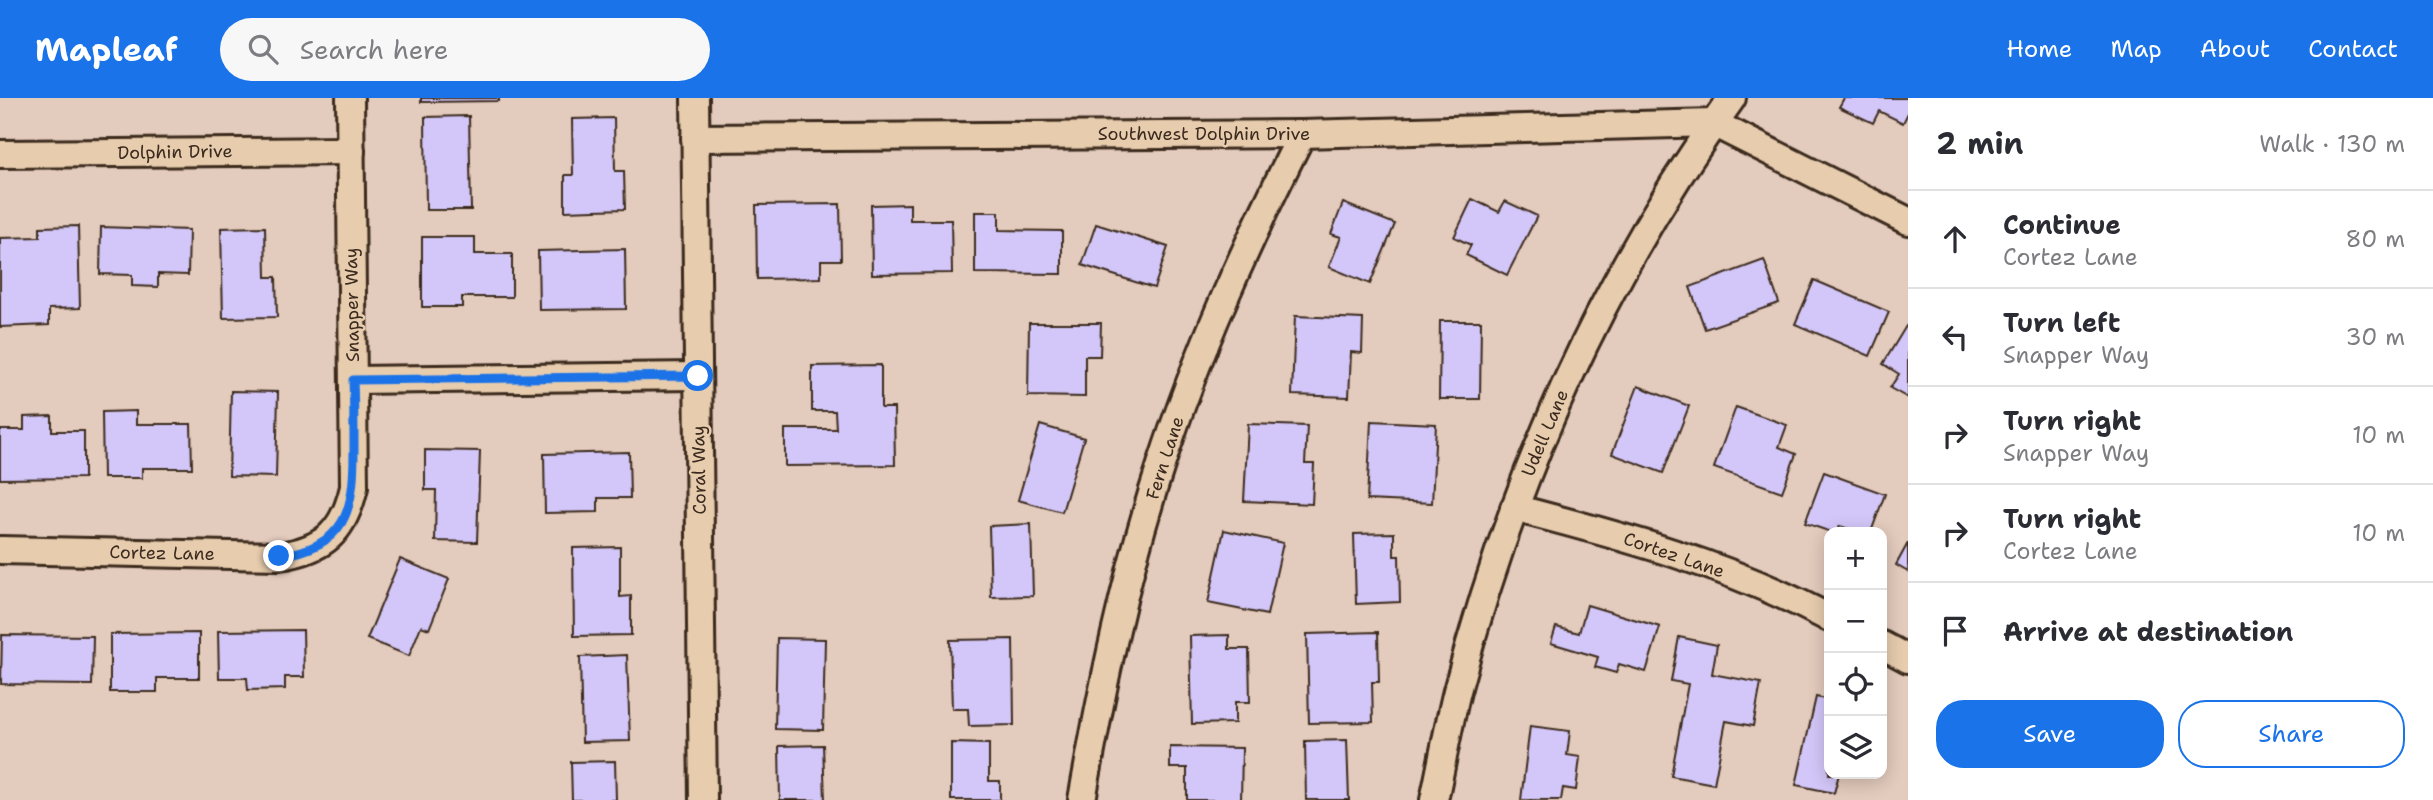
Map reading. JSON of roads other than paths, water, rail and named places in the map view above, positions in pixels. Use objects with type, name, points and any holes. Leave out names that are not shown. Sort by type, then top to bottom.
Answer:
[{"type":"street","name":"Snapper Way","points":[[322,544],[338,528],[349,509],[354,487],[350,98]]},
{"type":"street","name":"Coral Way","points":[[695,98],[703,800]]},
{"type":"street","name":"Udell Lane","points":[[1434,800],[1457,692],[1487,587],[1514,508],[1555,407],[1603,308],[1656,212],[1732,98]]},
{"type":"street","name":"Southwest Dolphin Drive","points":[[695,138],[1301,134],[1713,123]]},
{"type":"street","points":[[1713,123],[1908,221]]},
{"type":"street","name":"Fern Lane","points":[[1082,800],[1100,697],[1127,580],[1161,465],[1202,352],[1243,253],[1301,134]]},
{"type":"street","name":"Dolphin Drive","points":[[0,154],[351,150]]},
{"type":"street","points":[[353,380],[698,376]]},
{"type":"street","name":"Cortez Lane","points":[[1514,508],[1639,541],[1731,574],[1824,616]]},
{"type":"street","name":"Cortez Lane","points":[[0,550],[279,556],[301,553],[322,544]]},
{"type":"street","points":[[1887,648],[1908,659]]}]
